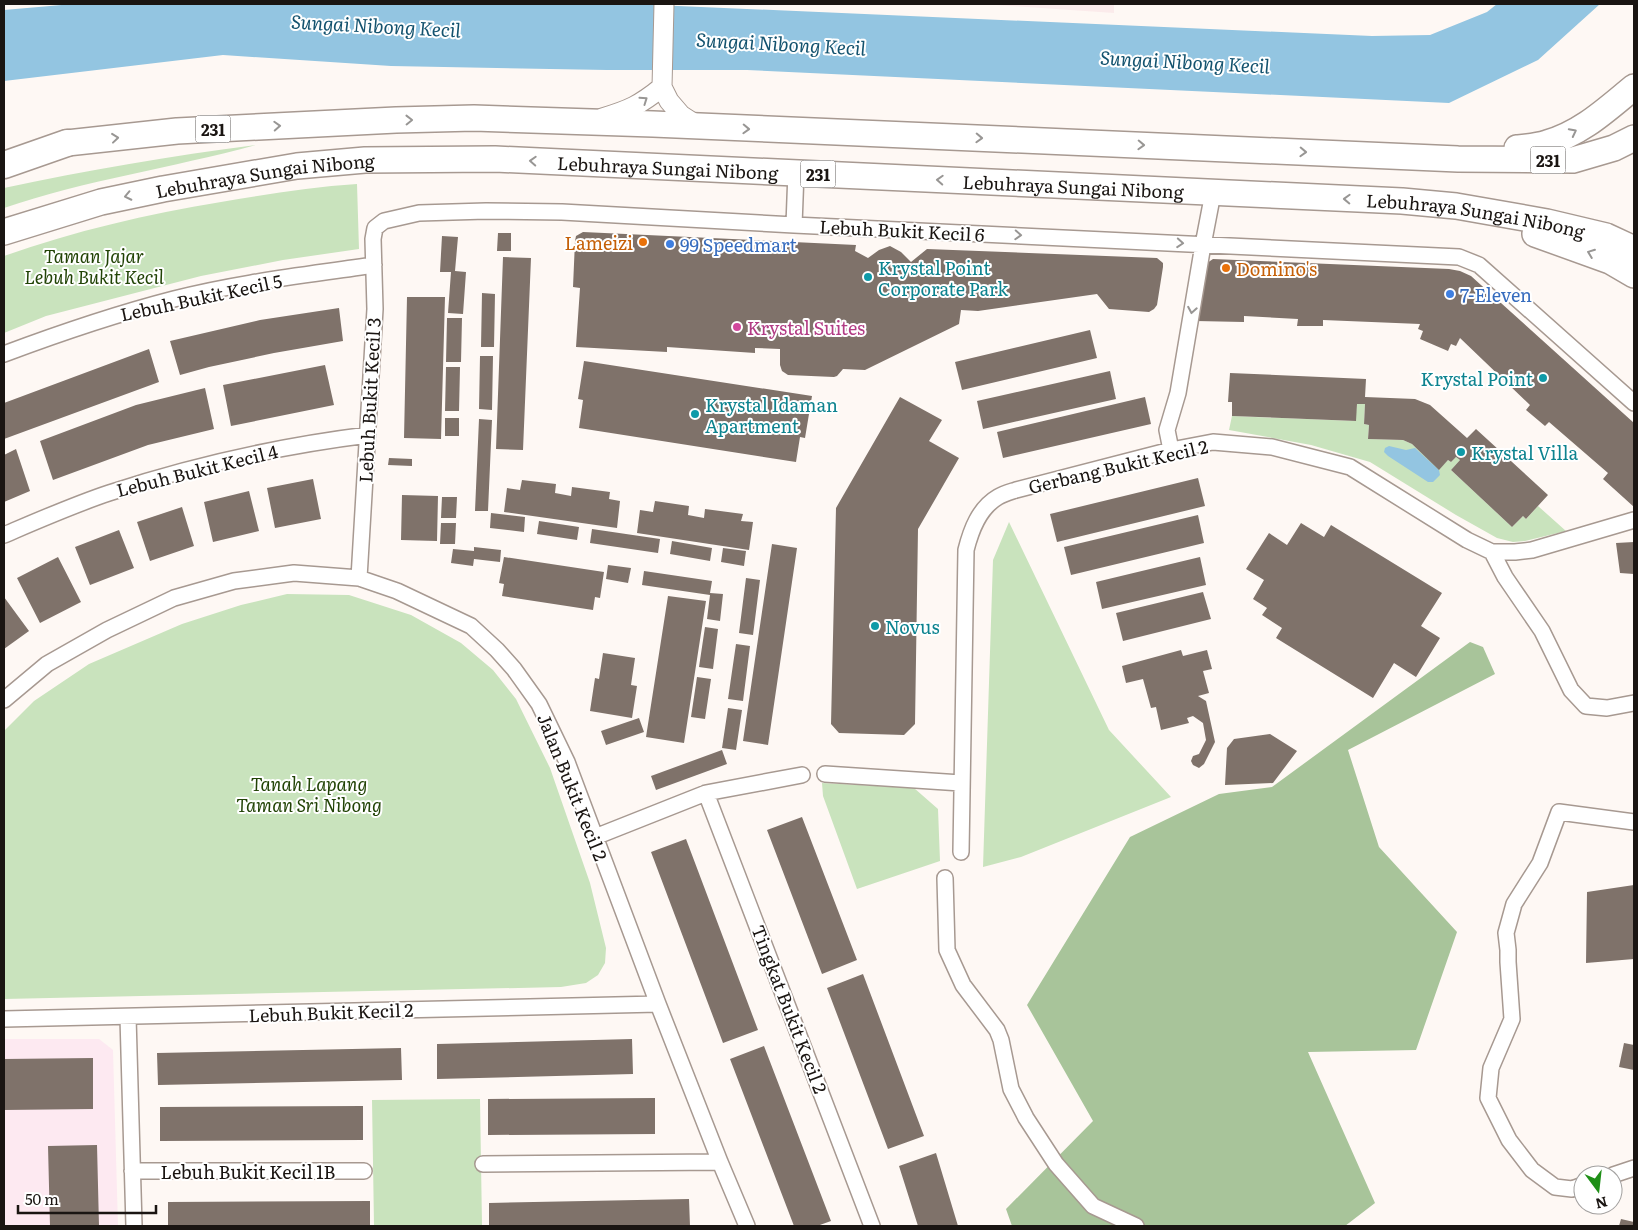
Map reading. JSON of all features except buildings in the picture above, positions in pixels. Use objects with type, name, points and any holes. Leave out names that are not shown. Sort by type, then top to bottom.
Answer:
[{"type":"highway","points":[[4,150],[67,143]]},
{"type":"highway","points":[[4,164],[67,143]]},
{"type":"main road","points":[[1458,159],[1547,143],[1573,132],[1596,119],[1634,87]]},
{"type":"main road","name":"231","points":[[67,143],[177,131],[474,118],[1458,159],[1573,160],[1614,148],[1634,138]]},
{"type":"main road","name":"Lebuhraya Sungai Nibong","points":[[4,232],[101,202],[163,189],[297,166],[365,160],[495,159],[1402,201],[1456,206],[1547,222],[1606,236],[1634,249]]},
{"type":"main road","points":[[1456,206],[1610,261],[1634,275]]},
{"type":"street","points":[[664,4],[662,81],[669,101],[681,115],[698,126]]},
{"type":"street","points":[[591,122],[626,111],[643,102],[662,81]]},
{"type":"street","points":[[794,225],[796,172]]},
{"type":"street","points":[[1171,450],[1167,430],[1175,408],[1183,360],[1209,245],[1213,193]]},
{"type":"street","name":"Lebuh Bukit Kecil 6","points":[[379,224],[419,213],[486,210],[562,212],[1459,257],[1479,264],[1634,404]]},
{"type":"street","name":"Lebuh Bukit Kecil 3","points":[[360,578],[375,309],[373,239],[375,228],[379,224]]},
{"type":"street","name":"Lebuh Bukit Kecil 5","points":[[4,354],[74,328],[176,298],[248,284],[374,265]]},
{"type":"street","name":"Lebuh Bukit Kecil 4","points":[[4,535],[108,494],[169,474],[230,459],[316,442],[368,435]]},
{"type":"street","name":"Gerbang Bukit Kecil 2","points":[[961,852],[966,550],[972,528],[986,506],[998,497],[1016,490],[1171,450],[1213,442],[1272,447],[1350,467],[1466,540],[1492,552],[1532,550],[1634,520]]},
{"type":"street","points":[[1492,552],[1505,578],[1542,631],[1571,690],[1586,706],[1607,708],[1634,703]]},
{"type":"street","name":"Jalan Bukit Kecil 2","points":[[4,700],[47,664],[107,630],[174,598],[234,581],[294,573],[360,578],[397,591],[470,626],[514,669],[539,704],[567,762],[658,1004],[747,1226]]},
{"type":"street","points":[[825,774],[961,783]]},
{"type":"street","points":[[595,837],[706,793],[802,775]]},
{"type":"street","name":"Tingkat Bukit Kecil 2","points":[[706,793],[872,1226]]},
{"type":"street","points":[[1573,1188],[1555,1187],[1532,1170],[1509,1140],[1488,1098],[1491,1068],[1512,1019],[1506,933],[1514,904],[1540,863],[1559,812],[1634,822]]},
{"type":"street","points":[[945,878],[947,950],[963,985],[998,1030],[1011,1089],[1026,1118],[1056,1164],[1093,1206],[1136,1226]]},
{"type":"street","name":"Lebuh Bukit Kecil 2","points":[[4,1020],[658,1004]]},
{"type":"street","points":[[128,1017],[134,1226]]},
{"type":"street","points":[[483,1164],[720,1162]]},
{"type":"street","name":"Lebuh Bukit Kecil 1B","points":[[132,1171],[364,1171]]},
{"type":"shaded area","points":[[982,4],[1114,4],[1114,13]]},
{"type":"shaded area","points":[[4,1039],[99,1039],[113,1050],[118,1226],[4,1226]]},
{"type":"green space","points":[[256,145],[66,190],[4,208],[4,188],[129,164]]},
{"type":"green space","name":"Taman Jajar Lebuh Bukit Kecil","points":[[357,184],[359,249],[283,260],[201,276],[46,316],[4,333],[4,256],[84,231],[166,212],[272,194]]},
{"type":"green space","points":[[1357,404],[1365,404],[1364,424],[1369,425],[1368,439],[1403,440],[1412,444],[1439,469],[1448,460],[1451,462],[1456,457],[1460,460],[1451,470],[1512,527],[1523,516],[1526,519],[1538,506],[1566,531],[1525,541],[1513,542],[1497,538],[1370,462],[1311,445],[1229,430],[1232,416],[1355,421]]},
{"type":"green space","points":[[1009,522],[1109,730],[1171,797],[1021,857],[983,867],[993,560]]},
{"type":"green space","name":"Tanah Lapang Taman Sri Nibong","points":[[287,594],[349,595],[411,615],[461,643],[493,670],[516,699],[550,768],[590,883],[606,948],[605,963],[598,975],[586,983],[561,987],[4,999],[4,731],[34,701],[89,664],[182,624],[241,605]]},
{"type":"green space","points":[[1470,642],[1483,647],[1495,674],[1348,750],[1379,847],[1457,932],[1416,1050],[1308,1052],[1375,1203],[1345,1226],[1012,1226],[1006,1209],[1093,1121],[1027,1005],[1130,837],[1219,794],[1272,787]]},
{"type":"green space","points":[[822,783],[914,788],[938,809],[940,861],[857,889],[823,796]]},
{"type":"green space","points":[[480,1099],[482,1226],[374,1226],[372,1100]]},
{"type":"water","name":"Sungai Nibong Kecil","points":[[73,4],[632,4],[1372,36],[1430,35],[1487,12],[1497,4],[1600,4],[1538,60],[1449,103],[747,70],[607,70],[391,66],[223,55],[4,81],[4,10]]},
{"type":"water","points":[[1389,446],[1406,450],[1415,448],[1439,470],[1440,475],[1433,482],[1428,482],[1388,456],[1384,452],[1385,448]]},
{"type":"place","name":"Lameizi","points":[[643,242]]},
{"type":"place","name":"99 Speedmart","points":[[670,244]]},
{"type":"place","name":"Domino's","points":[[1226,268]]},
{"type":"place","name":"Krystal Point Corporate Park","points":[[868,277]]},
{"type":"place","name":"7-Eleven","points":[[1450,294]]},
{"type":"place","name":"Krystal Suites","points":[[737,327]]},
{"type":"place","name":"Krystal Point","points":[[1543,378]]},
{"type":"place","name":"Krystal Idaman Apartment","points":[[695,414]]},
{"type":"place","name":"Krystal Villa","points":[[1461,452]]},
{"type":"place","name":"Novus","points":[[875,626]]}]
